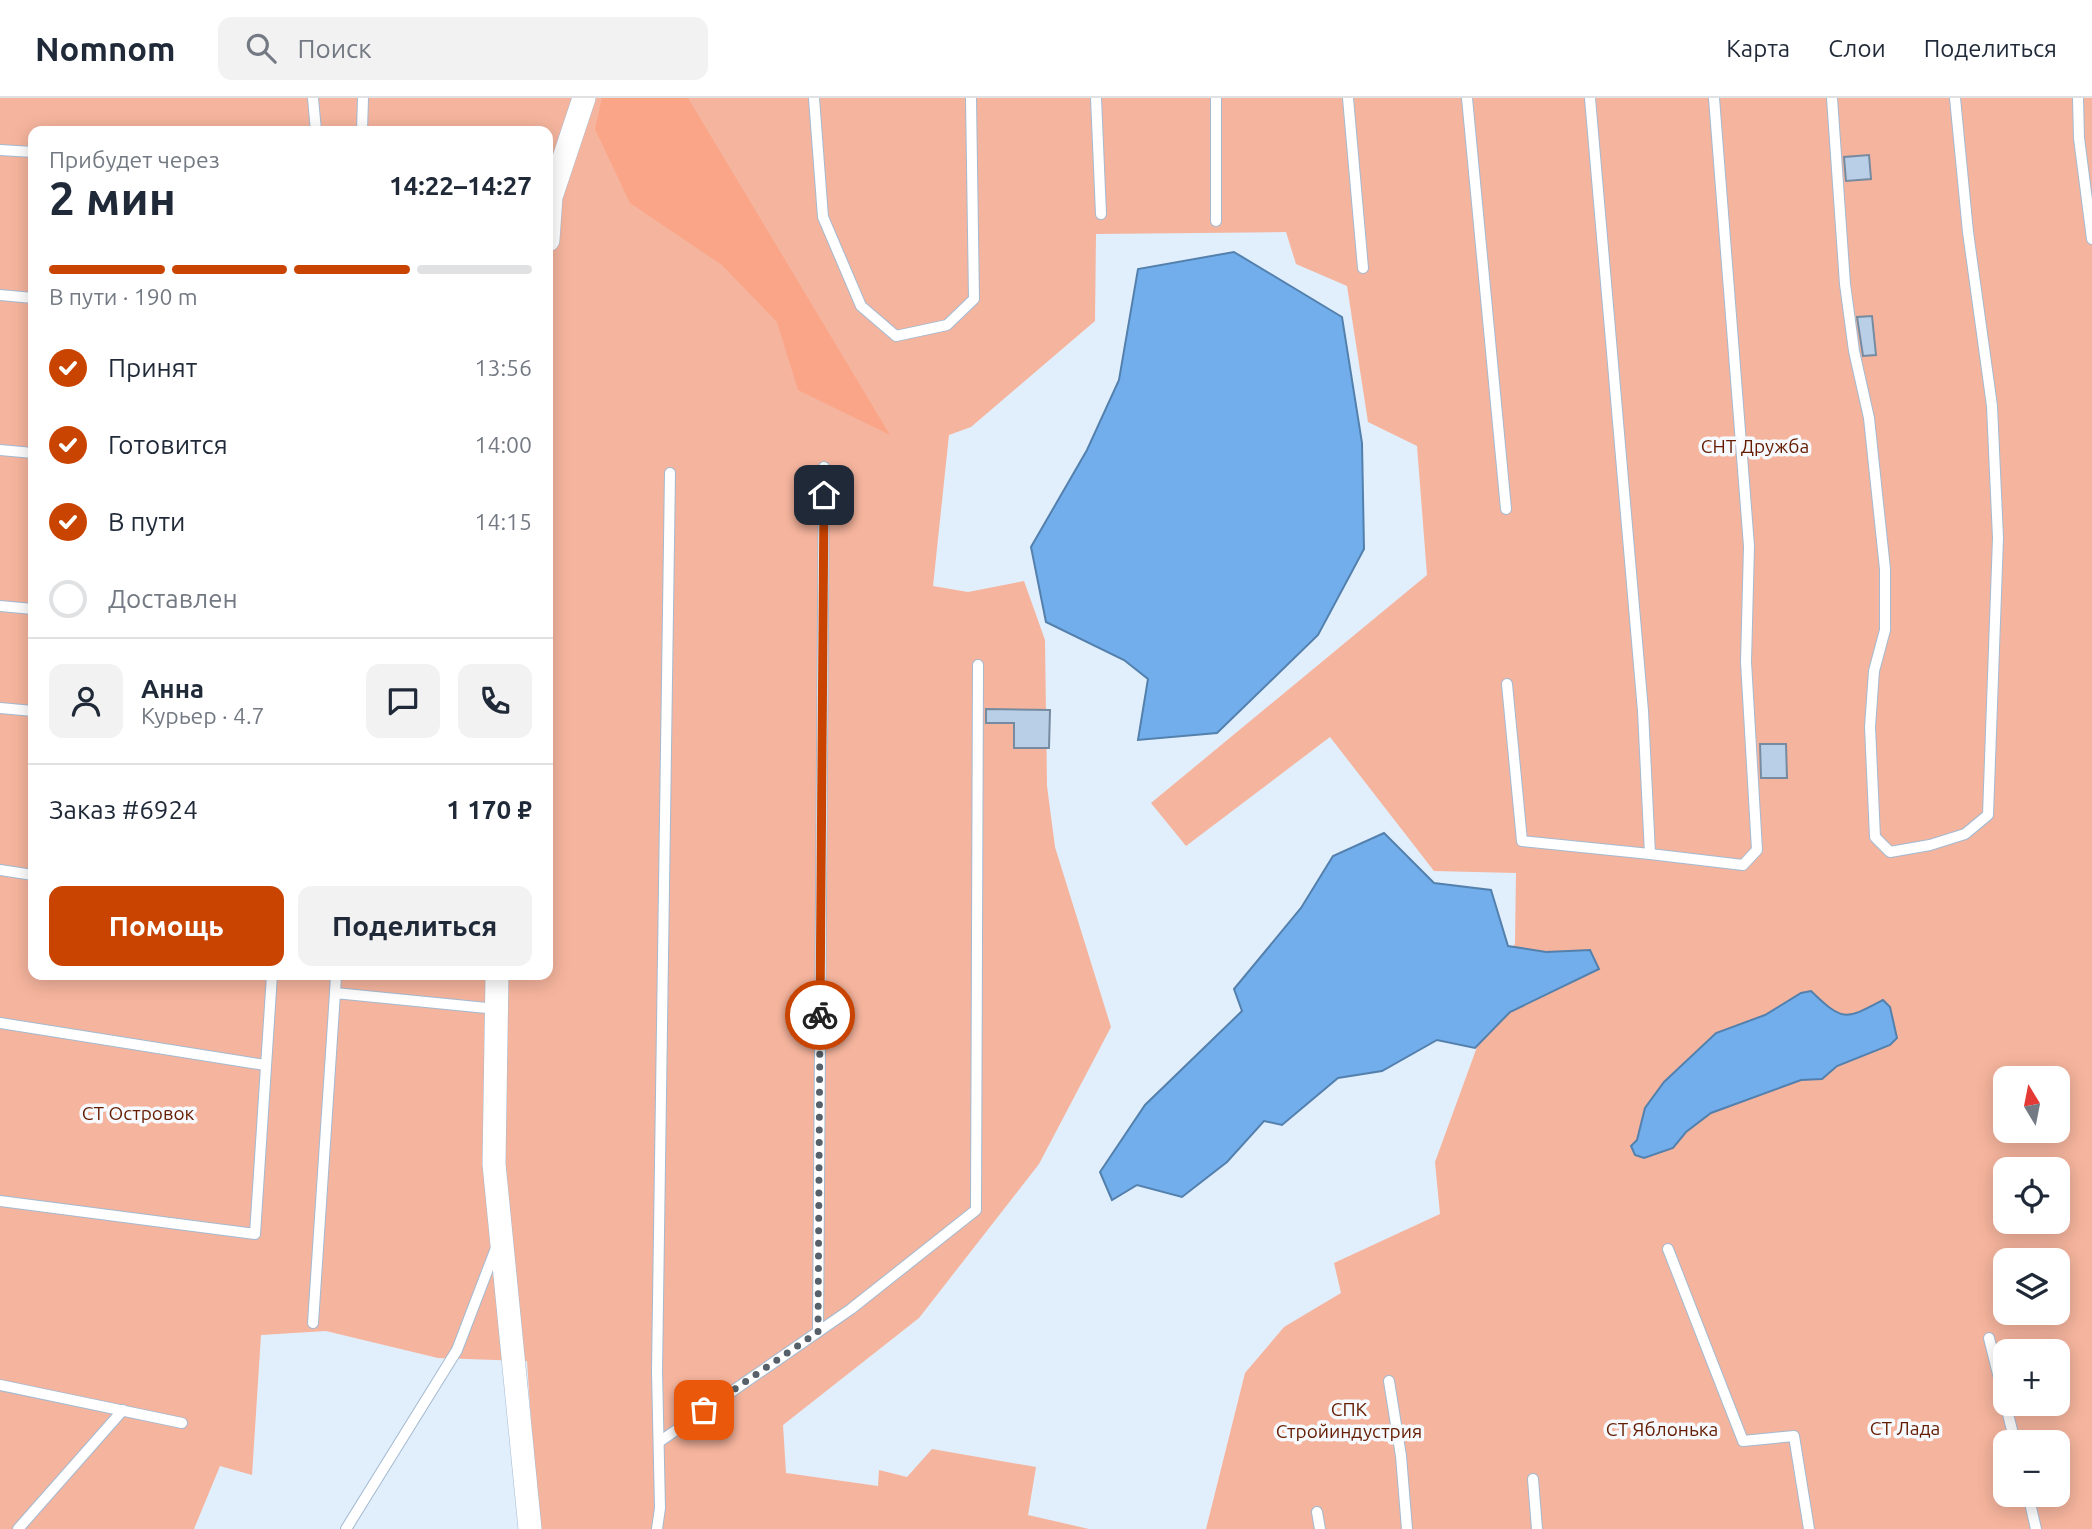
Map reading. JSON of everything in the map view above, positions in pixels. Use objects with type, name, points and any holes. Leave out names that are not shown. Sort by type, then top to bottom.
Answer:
[{"type":"street","points":[[553,191],[584,98]]},
{"type":"street","points":[[497,980],[494,1164],[530,1529]]},
{"type":"lane","points":[[313,98],[316,126]]},
{"type":"lane","points":[[362,126],[363,98]]},
{"type":"lane","points":[[814,98],[824,217],[861,306],[896,335],[947,325],[974,299],[971,98]]},
{"type":"lane","points":[[1096,98],[1101,214]]},
{"type":"lane","points":[[1216,98],[1216,221]]},
{"type":"lane","points":[[1348,98],[1363,268]]},
{"type":"lane","points":[[1467,98],[1506,509]]},
{"type":"lane","points":[[1590,98],[1643,711],[1650,854]]},
{"type":"lane","points":[[1507,684],[1522,841],[1743,865],[1757,850],[1746,662],[1749,546],[1714,98]]},
{"type":"lane","points":[[1832,98],[1845,284],[1854,351],[1869,418],[1885,569],[1885,630],[1874,671],[1870,727],[1875,837],[1890,852],[1930,845],[1965,834],[1988,815],[1998,538],[1993,419],[1968,232],[1955,98]]},
{"type":"lane","points":[[2078,98],[2079,138],[2092,239]]},
{"type":"lane","points":[[0,150],[28,152]]},
{"type":"lane","points":[[0,295],[28,298]]},
{"type":"lane","points":[[0,450],[28,453]]},
{"type":"lane","points":[[818,1332],[824,467]]},
{"type":"lane","points":[[657,1529],[660,1508],[657,1371],[670,473]]},
{"type":"lane","points":[[0,606],[28,609]]},
{"type":"lane","points":[[659,1442],[851,1309],[976,1210],[978,665]]},
{"type":"lane","points":[[0,708],[28,711]]},
{"type":"lane","points":[[0,870],[28,874]]},
{"type":"lane","points":[[0,1201],[255,1234],[272,980]]},
{"type":"lane","points":[[313,1323],[335,980]]},
{"type":"lane","points":[[335,993],[497,1009]]},
{"type":"lane","points":[[0,1023],[265,1065]]},
{"type":"lane","points":[[346,1529],[457,1350],[501,1236]]},
{"type":"lane","points":[[1668,1249],[1743,1441],[1794,1436],[1809,1529]]},
{"type":"lane","points":[[1989,1338],[2012,1430]]},
{"type":"lane","points":[[1389,1381],[1401,1456],[1407,1529]]},
{"type":"lane","points":[[0,1385],[182,1423]]},
{"type":"lane","points":[[18,1529],[123,1410]]},
{"type":"lane","points":[[1533,1479],[1537,1529]]},
{"type":"lane","points":[[2031,1507],[2036,1529]]},
{"type":"lane","points":[[1317,1512],[1320,1529]]},
{"type":"green space","points":[[0,98],[2092,98],[2092,1529],[1206,1529],[1245,1373],[1284,1327],[1341,1293],[1334,1263],[1440,1214],[1435,1162],[1515,943],[1516,873],[1434,871],[1330,737],[1186,846],[1151,803],[1427,575],[1417,446],[1368,422],[1347,286],[1296,264],[1286,232],[1096,234],[1095,321],[971,427],[949,435],[933,586],[968,592],[1024,581],[1045,640],[1047,786],[1055,847],[1111,1027],[1039,1164],[919,1318],[783,1425],[786,1473],[878,1486],[879,1470],[907,1477],[932,1449],[1036,1467],[1028,1515],[1089,1529],[538,1529],[527,1361],[438,1358],[326,1331],[261,1335],[252,1475],[220,1466],[194,1529],[0,1529]]},
{"type":"shaded area","points":[[602,98],[688,98],[890,435],[798,390],[777,322],[722,265],[630,203],[595,129]]},
{"type":"water","points":[[1234,252],[1342,317],[1362,443],[1364,549],[1318,635],[1217,733],[1138,740],[1148,679],[1124,660],[1046,622],[1031,547],[1087,450],[1119,380],[1138,269]]},
{"type":"water","points":[[1384,833],[1434,883],[1491,890],[1508,946],[1546,952],[1590,950],[1599,969],[1510,1012],[1475,1048],[1437,1040],[1382,1071],[1338,1078],[1282,1125],[1264,1121],[1227,1162],[1182,1197],[1137,1185],[1112,1200],[1100,1172],[1145,1105],[1242,1011],[1234,989],[1301,908],[1333,856]]},
{"type":"water","points":[[1811,991],[1830,1008],[1845,1015],[1883,1000],[1890,1007],[1897,1038],[1890,1045],[1837,1066],[1822,1079],[1801,1080],[1711,1113],[1686,1132],[1673,1148],[1644,1158],[1635,1155],[1631,1146],[1637,1140],[1645,1108],[1664,1082],[1716,1033],[1765,1015],[1801,993]]},
{"type":"building","points":[[1869,155],[1871,179],[1846,181],[1844,157]]},
{"type":"building","points":[[1872,316],[1876,355],[1863,356],[1857,317]]},
{"type":"building","points":[[986,709],[1050,710],[1049,748],[1014,748],[1014,723],[986,723]]},
{"type":"building","points":[[1760,744],[1786,744],[1787,778],[1761,778]]},
{"type":"way so far","points":[[704,1410],[818,1332],[820,1015]]},
{"type":"route","points":[[820,1015],[824,495]]},
{"type":"park label","name":"СНТ Дружба","points":[[1755,446]]},
{"type":"park label","name":"СТ Островок","points":[[138,1113]]},
{"type":"park label","name":"СПК Стройиндустрия","points":[[1349,1420]]},
{"type":"park label","name":"СТ Лада","points":[[1905,1428]]},
{"type":"park label","name":"СТ Яблонька","points":[[1662,1429]]}]
